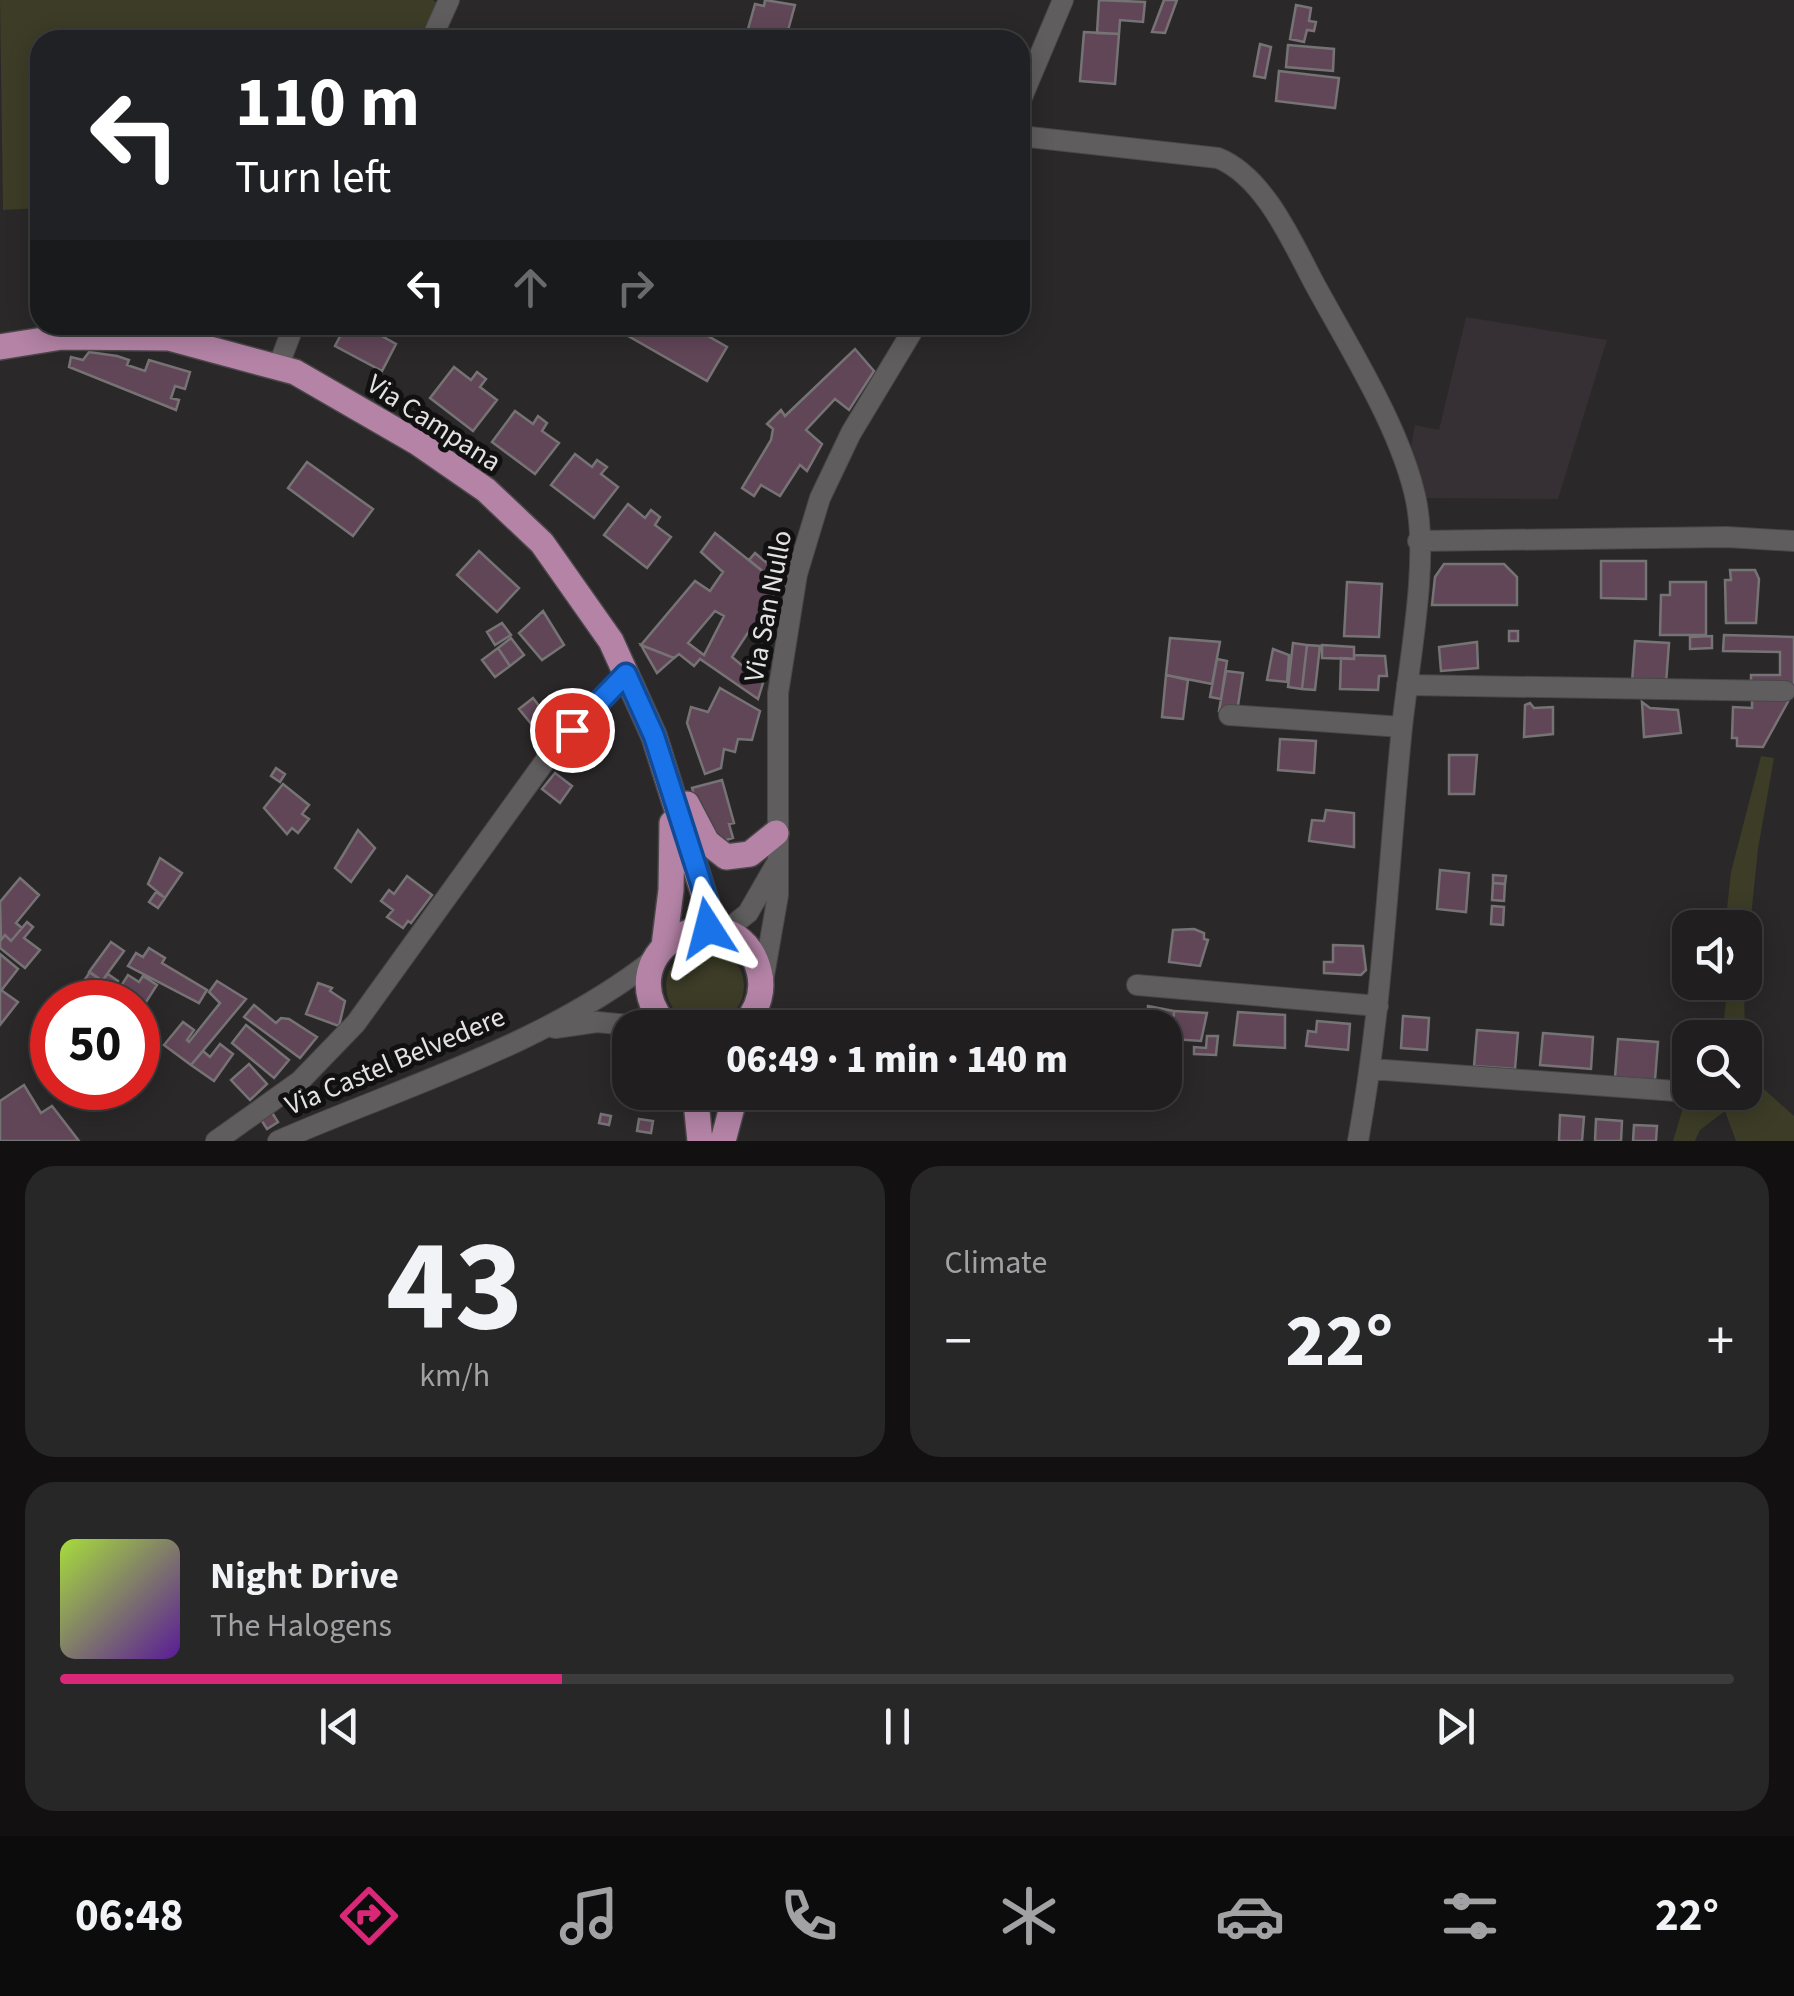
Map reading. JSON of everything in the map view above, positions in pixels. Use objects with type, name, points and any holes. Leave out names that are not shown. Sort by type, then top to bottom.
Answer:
[{"type":"main road","name":"Via Campana","points":[[0,347],[62,338],[168,338],[295,372],[418,442],[486,490],[542,543],[611,641],[654,736],[671,798],[720,931],[748,948],[760,975],[757,1007]]},
{"type":"main road","points":[[654,736],[707,842],[726,857],[738,858],[750,854],[776,834]]},
{"type":"main road","name":"Via Campana","points":[[656,1010],[649,996],[671,890],[671,798]]},
{"type":"main road","points":[[659,952],[692,930],[720,931]]},
{"type":"main road","points":[[697,1110],[700,1141]]},
{"type":"main road","points":[[723,1141],[731,1110]]},
{"type":"street","points":[[436,30],[449,0]]},
{"type":"street","points":[[1030,78],[1063,0]]},
{"type":"street","points":[[1030,137],[1218,158],[1242,170],[1299,254],[1398,447],[1416,500],[1418,541],[1378,1006],[1358,1141]]},
{"type":"street","points":[[278,368],[290,335]]},
{"type":"street","name":"Via San Nullo","points":[[757,1007],[774,930],[778,693],[797,574],[820,498],[851,433],[910,335]]},
{"type":"street","points":[[1418,541],[1726,537],[1794,541]]},
{"type":"street","points":[[216,1141],[300,1080],[356,1023],[548,757],[626,674]]},
{"type":"street","points":[[1407,685],[1785,691]]},
{"type":"street","points":[[1228,714],[1402,727]]},
{"type":"street","name":"Via San Nullo","points":[[720,931],[748,913],[776,864]]},
{"type":"street","points":[[534,1032],[602,996],[659,952]]},
{"type":"street","points":[[1137,985],[1378,1006]]},
{"type":"street","points":[[534,1032],[612,1023]]},
{"type":"street","name":"Via Castel Belvedere","points":[[278,1141],[534,1032]]},
{"type":"street","points":[[1371,1069],[1672,1090]]},
{"type":"shaded area","points":[[1466,317],[1607,340],[1558,499],[1423,498],[1409,457],[1415,425],[1439,430]]},
{"type":"green space","points":[[0,0],[437,3],[426,30],[30,30],[30,209],[3,210]]},
{"type":"green space","points":[[1761,756],[1774,758],[1752,910],[1727,910],[1731,872]]},
{"type":"green space","points":[[697,947],[713,947],[727,953],[744,978],[744,994],[736,1010],[674,1010],[666,994],[666,978],[672,964]]},
{"type":"green space","points":[[1726,1000],[1744,1000],[1745,1020],[1724,1020]]},
{"type":"green space","points":[[1762,1087],[1794,1116],[1794,1141],[1736,1141],[1725,1111],[1700,1130],[1695,1141],[1673,1141],[1682,1110],[1762,1110]]},
{"type":"building","points":[[765,0],[795,5],[788,30],[748,30],[755,4],[764,6]]},
{"type":"building","points":[[1099,0],[1145,2],[1143,22],[1120,20],[1119,34],[1097,33]]},
{"type":"building","points":[[1164,0],[1177,0],[1165,33],[1152,32]]},
{"type":"building","points":[[1296,5],[1311,8],[1309,21],[1316,22],[1314,31],[1307,30],[1304,42],[1290,39]]},
{"type":"building","points":[[1084,32],[1119,34],[1115,84],[1080,81]]},
{"type":"building","points":[[1260,44],[1271,47],[1265,78],[1254,76]]},
{"type":"building","points":[[1288,45],[1334,49],[1333,71],[1286,67]]},
{"type":"building","points":[[1279,71],[1339,78],[1335,108],[1276,101]]},
{"type":"building","points":[[341,335],[380,335],[396,344],[382,371],[335,346]]},
{"type":"building","points":[[626,335],[706,335],[727,347],[707,381]]},
{"type":"building","points":[[855,349],[874,371],[849,410],[835,399],[806,430],[822,444],[807,471],[800,465],[780,496],[761,485],[754,496],[742,488],[771,440],[773,429],[767,424],[781,410],[785,416]]},
{"type":"building","points":[[89,352],[129,360],[127,365],[145,371],[149,360],[190,372],[185,389],[175,386],[171,398],[179,400],[176,410],[69,367],[71,357],[83,360]]},
{"type":"building","points":[[454,367],[471,380],[477,372],[486,379],[480,387],[497,400],[473,431],[430,398]]},
{"type":"building","points":[[515,411],[533,424],[538,416],[547,423],[542,431],[559,443],[535,474],[492,442]]},
{"type":"building","points":[[575,454],[592,467],[597,460],[607,467],[601,474],[618,487],[594,518],[551,485]]},
{"type":"building","points":[[307,462],[373,509],[353,536],[288,488]]},
{"type":"building","points":[[628,504],[645,518],[651,510],[660,517],[655,525],[671,537],[647,568],[604,535]]},
{"type":"building","points":[[715,533],[776,582],[765,637],[751,628],[732,657],[763,683],[758,699],[700,659],[694,666],[679,654],[674,658],[641,645],[695,581],[710,591],[723,572],[701,552]],"holes":[[[715,611],[724,616],[704,655],[688,643]]]},
{"type":"building","points":[[479,551],[519,588],[497,612],[457,575]]},
{"type":"building","points":[[755,553],[781,575],[776,582],[749,560]]},
{"type":"building","points":[[1601,561],[1646,561],[1646,599],[1601,598]]},
{"type":"building","points":[[1444,564],[1504,564],[1517,577],[1517,605],[1432,605],[1435,577]]},
{"type":"building","points":[[1730,570],[1755,570],[1759,579],[1756,623],[1726,623],[1725,580],[1731,580]]},
{"type":"building","points":[[1347,582],[1382,584],[1379,637],[1344,636]]},
{"type":"building","points":[[1670,582],[1706,582],[1706,635],[1660,635],[1661,595],[1670,595]]},
{"type":"building","points":[[543,611],[564,645],[542,660],[519,633]]},
{"type":"building","points":[[502,623],[511,635],[495,645],[487,632]]},
{"type":"building","points":[[1509,631],[1518,631],[1518,641],[1509,641]]},
{"type":"building","points":[[1724,635],[1794,637],[1794,688],[1751,686],[1751,675],[1780,675],[1780,652],[1723,651]]},
{"type":"building","points":[[1712,636],[1712,648],[1690,649],[1690,637]]},
{"type":"building","points":[[511,638],[524,655],[510,666],[498,648]]},
{"type":"building","points":[[1170,638],[1220,642],[1212,684],[1166,675]]},
{"type":"building","points":[[1635,641],[1669,643],[1666,684],[1632,682]]},
{"type":"building","points":[[1477,642],[1478,668],[1441,671],[1439,647]]},
{"type":"building","points":[[1293,643],[1307,645],[1302,689],[1288,687]]},
{"type":"building","points":[[641,645],[674,658],[657,673]]},
{"type":"building","points":[[1307,645],[1320,646],[1315,690],[1302,689]]},
{"type":"building","points":[[1322,645],[1354,647],[1354,659],[1322,658]]},
{"type":"building","points":[[498,648],[510,666],[495,677],[482,660]]},
{"type":"building","points":[[1273,649],[1289,655],[1287,682],[1267,680]]},
{"type":"building","points":[[1354,655],[1385,656],[1387,676],[1379,676],[1378,690],[1340,689],[1341,658],[1354,659]]},
{"type":"building","points":[[1217,659],[1227,661],[1221,699],[1210,697]]},
{"type":"building","points":[[1226,671],[1243,673],[1237,712],[1219,711]]},
{"type":"building","points":[[1166,675],[1188,680],[1183,719],[1162,717]]},
{"type":"building","points":[[720,688],[760,711],[752,740],[738,739],[735,752],[724,749],[721,768],[705,774],[687,723],[691,707],[708,712]]},
{"type":"building","points":[[1752,697],[1790,698],[1763,747],[1737,746],[1737,738],[1732,738],[1733,707],[1752,708]]},
{"type":"building","points":[[533,698],[550,720],[537,731],[519,709]]},
{"type":"building","points":[[1642,702],[1650,708],[1678,710],[1681,733],[1644,737]]},
{"type":"building","points":[[1530,703],[1534,708],[1553,707],[1553,734],[1524,737],[1525,705]]},
{"type":"building","points":[[1280,739],[1316,741],[1314,773],[1278,770]]},
{"type":"building","points":[[1449,755],[1477,755],[1474,794],[1449,794]]},
{"type":"building","points":[[276,768],[285,774],[280,782],[271,776]]},
{"type":"building","points":[[555,773],[572,786],[560,803],[542,789]]},
{"type":"building","points":[[722,780],[734,823],[729,824],[733,838],[714,844],[704,830],[692,788]]},
{"type":"building","points":[[283,784],[309,805],[302,814],[309,819],[298,833],[292,828],[287,834],[264,808]]},
{"type":"building","points":[[1326,810],[1354,813],[1354,847],[1309,841],[1312,820],[1324,821]]},
{"type":"building","points":[[358,830],[375,848],[351,882],[335,868]]},
{"type":"building","points":[[160,858],[182,873],[165,898],[148,884]]},
{"type":"building","points":[[1440,870],[1469,873],[1466,912],[1437,909]]},
{"type":"building","points":[[1493,875],[1506,876],[1505,884],[1493,883]]},
{"type":"building","points":[[407,876],[432,895],[403,928],[387,917],[393,910],[381,901],[389,890],[394,894]]},
{"type":"building","points":[[20,878],[39,895],[16,923],[22,928],[11,941],[5,935],[1,940],[0,902]]},
{"type":"building","points":[[1493,883],[1505,884],[1504,901],[1492,900]]},
{"type":"building","points":[[156,892],[165,898],[158,908],[149,902]]},
{"type":"building","points":[[1492,906],[1504,907],[1503,925],[1491,924]]},
{"type":"building","points":[[27,922],[33,927],[24,938],[40,950],[25,968],[0,948],[0,941],[5,935],[11,941]]},
{"type":"building","points":[[1194,929],[1204,933],[1208,940],[1200,966],[1169,962],[1173,930]]},
{"type":"building","points":[[111,942],[124,951],[103,980],[89,972]]},
{"type":"building","points":[[1333,945],[1363,946],[1366,970],[1361,975],[1324,973],[1324,962],[1333,962]]},
{"type":"building","points":[[149,948],[165,958],[162,963],[207,990],[199,1003],[128,966],[136,953],[143,957]]},
{"type":"building","points":[[0,954],[18,969],[0,992]]},
{"type":"building","points":[[90,972],[100,979],[99,980],[84,980]]},
{"type":"building","points":[[217,981],[246,999],[191,1065],[164,1045],[183,1022],[194,1030],[189,1042],[220,1003],[209,992]]},
{"type":"building","points":[[318,983],[332,988],[330,991],[345,1001],[339,1026],[306,1014]]},
{"type":"building","points":[[0,992],[18,1002],[0,1025]]},
{"type":"building","points":[[254,1005],[276,1023],[281,1018],[289,1019],[317,1037],[300,1058],[244,1017]]},
{"type":"building","points":[[1182,1011],[1207,1013],[1201,1041],[1182,1040]]},
{"type":"building","points":[[1238,1012],[1285,1015],[1285,1048],[1234,1045]]},
{"type":"building","points":[[1403,1016],[1429,1018],[1427,1050],[1401,1048]]},
{"type":"building","points":[[1317,1021],[1350,1024],[1348,1050],[1306,1046],[1308,1031],[1316,1032]]},
{"type":"building","points":[[246,1025],[289,1060],[274,1078],[232,1043]]},
{"type":"building","points":[[1477,1030],[1518,1033],[1515,1069],[1474,1066]]},
{"type":"building","points":[[1543,1033],[1593,1037],[1591,1069],[1540,1065]]},
{"type":"building","points":[[1207,1036],[1218,1036],[1216,1055],[1194,1054],[1194,1047],[1206,1048]]},
{"type":"building","points":[[1618,1039],[1658,1042],[1655,1080],[1615,1077]]},
{"type":"building","points":[[220,1044],[233,1054],[214,1081],[191,1065],[203,1051],[210,1057]]},
{"type":"building","points":[[249,1064],[267,1084],[250,1100],[231,1080]]},
{"type":"building","points":[[24,1085],[30,1095],[30,1110],[55,1110],[79,1141],[0,1141],[0,1101]]},
{"type":"building","points":[[271,1111],[278,1122],[267,1129],[260,1118]]},
{"type":"building","points":[[601,1114],[611,1116],[609,1125],[599,1123]]},
{"type":"building","points":[[1560,1115],[1584,1117],[1582,1141],[1559,1141]]},
{"type":"building","points":[[639,1119],[653,1121],[651,1133],[637,1131]]},
{"type":"building","points":[[1596,1119],[1622,1121],[1621,1141],[1595,1141]]},
{"type":"building","points":[[1634,1125],[1657,1126],[1656,1141],[1633,1141]]},
{"type":"route","points":[[572,730],[626,674],[654,736],[716,930],[708,928]]}]
